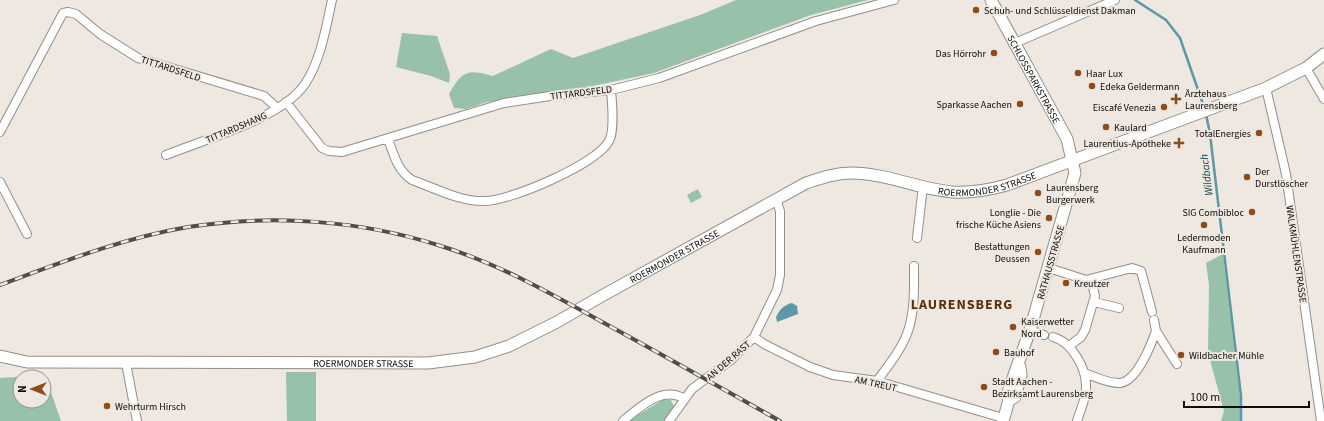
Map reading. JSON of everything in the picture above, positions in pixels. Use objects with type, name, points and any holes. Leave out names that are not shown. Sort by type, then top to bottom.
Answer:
[{"type":"main road","name":"SCHLOSSPARKSTRASSE","points":[[991,0],[1067,139],[1072,161]]},
{"type":"main road","name":"ROERMONDER STRASSE","points":[[0,356],[27,362],[126,363],[428,363],[475,357],[509,346],[557,322],[600,296],[806,183],[833,174],[850,173],[877,176],[952,192],[987,190],[1007,185],[1266,88],[1306,68],[1324,54]]},
{"type":"main road","name":"RATHAUSSTRASSE","points":[[1003,420],[1009,400],[1015,397],[1021,375],[1020,363],[1049,268],[1074,178],[1072,161]]},
{"type":"street","name":"TITTARDSHANG","points":[[166,155],[264,117],[286,102],[301,89],[313,69],[319,54],[332,0]]},
{"type":"street","name":"TITTARDSFELD","points":[[286,102],[317,143],[329,151],[342,152],[504,103],[550,96],[611,90],[663,77],[816,21],[894,0]]},
{"type":"street","points":[[1015,42],[1115,0]]},
{"type":"street","name":"TITTARDSFELD","points":[[0,132],[63,13],[68,12],[76,14],[100,34],[138,58],[264,96],[277,108]]},
{"type":"street","points":[[1306,68],[1324,99]]},
{"type":"street","name":"WALKMÜHLENSTRASSE","points":[[1266,88],[1286,174],[1321,421]]},
{"type":"street","points":[[388,139],[398,167],[404,175],[412,180],[460,198],[486,202],[496,200],[552,180],[586,161],[604,148],[611,135],[611,90]]},
{"type":"street","points":[[0,182],[27,234]]},
{"type":"street","points":[[917,238],[923,186]]},
{"type":"street","name":"AN DER RAST","points":[[669,421],[692,390],[731,360],[754,337],[777,290],[780,275],[780,211],[776,199]]},
{"type":"street","points":[[877,381],[895,357],[908,331],[913,300],[914,266]]},
{"type":"street","points":[[1049,268],[1086,280],[1132,268],[1141,271],[1156,331],[1177,364]]},
{"type":"street","points":[[1068,346],[1081,337],[1085,330],[1095,296],[1091,279]]},
{"type":"street","points":[[1094,302],[1119,308]]},
{"type":"street","points":[[1030,330],[1044,335]]},
{"type":"street","points":[[1084,373],[1116,383],[1123,382],[1131,376],[1148,353],[1156,331]]},
{"type":"street","name":"AM TREUT","points":[[754,337],[764,344],[810,367],[833,375],[877,381],[1003,420]]},
{"type":"street","points":[[1053,337],[1060,339],[1068,346],[1084,373],[1086,380],[1085,396],[1077,421]]},
{"type":"street","points":[[126,363],[137,421]]},
{"type":"street","points":[[623,421],[643,405],[660,396],[677,394],[685,399]]},
{"type":"green space","points":[[736,0],[868,0],[811,15],[654,73],[593,86],[487,102],[466,109],[454,108],[449,94],[458,80],[466,73],[477,72],[493,76],[551,49],[573,58],[700,15]]},
{"type":"green space","points":[[402,33],[437,36],[450,74],[449,83],[431,76],[396,67]]},
{"type":"green space","points":[[698,189],[702,197],[691,203],[687,195]]},
{"type":"green space","points":[[1223,254],[1240,397],[1240,421],[1221,421],[1224,411],[1208,353],[1209,285],[1206,263]]},
{"type":"green space","points":[[286,372],[316,372],[316,421],[287,421]]},
{"type":"green space","points":[[12,377],[12,409],[52,409],[52,395],[61,421],[0,421],[0,378]]},
{"type":"green space","points":[[664,399],[671,400],[674,407],[664,421],[628,421]]},
{"type":"water","points":[[792,303],[797,306],[798,314],[777,322],[776,317],[784,306]]},
{"type":"waterway","name":"Wildbach","points":[[1135,0],[1166,20],[1180,38],[1204,107]]},
{"type":"waterway","name":"Wildbach","points":[[1206,114],[1210,134],[1241,396],[1241,421]]},
{"type":"railway","points":[[0,285],[116,244],[140,237],[188,227],[220,223],[284,220],[348,225],[379,230],[410,237],[463,253],[525,280],[780,421]]},
{"type":"place","name":"Schuh- und Schlüsseldienst Dakman","points":[[976,10]]},
{"type":"place","name":"Das Hörrohr","points":[[994,53]]},
{"type":"place","name":"Haar Lux","points":[[1078,73]]},
{"type":"place","name":"Edeka Geldermann","points":[[1092,86]]},
{"type":"place","name":"Ärztehaus Laurensberg","points":[[1176,99]]},
{"type":"place","name":"Sparkasse Aachen","points":[[1020,104]]},
{"type":"place","name":"Eiscafé Venezia","points":[[1164,107]]},
{"type":"place","name":"Kaulard","points":[[1106,127]]},
{"type":"place","name":"TotalEnergies","points":[[1259,133]]},
{"type":"place","name":"Laurentius-Apotheke","points":[[1179,143]]},
{"type":"place","name":"Der Durstlöscher","points":[[1247,177]]},
{"type":"place","name":"Laurensberg Burgerwerk","points":[[1038,193]]},
{"type":"place","name":"SIG Combibloc","points":[[1252,212]]},
{"type":"place","name":"Longlie - Die frische Küche Asiens","points":[[1049,218]]},
{"type":"place","name":"Ledermoden Kaufmann","points":[[1204,225]]},
{"type":"place","name":"Bestattungen Deussen","points":[[1038,252]]},
{"type":"place","name":"Kreutzer","points":[[1066,283]]},
{"type":"place","name":"Kaiserwetter Nord","points":[[1013,327]]},
{"type":"place","name":"Bauhof","points":[[996,352]]},
{"type":"place","name":"Wildbacher Mühle","points":[[1181,355]]},
{"type":"place","name":"Stadt Aachen - Bezirksamt Laurensberg","points":[[984,387]]},
{"type":"place","name":"Wehrturm Hirsch","points":[[107,406]]},
{"type":"district","name":"LAURENSBERG","points":[[962,304]]}]
